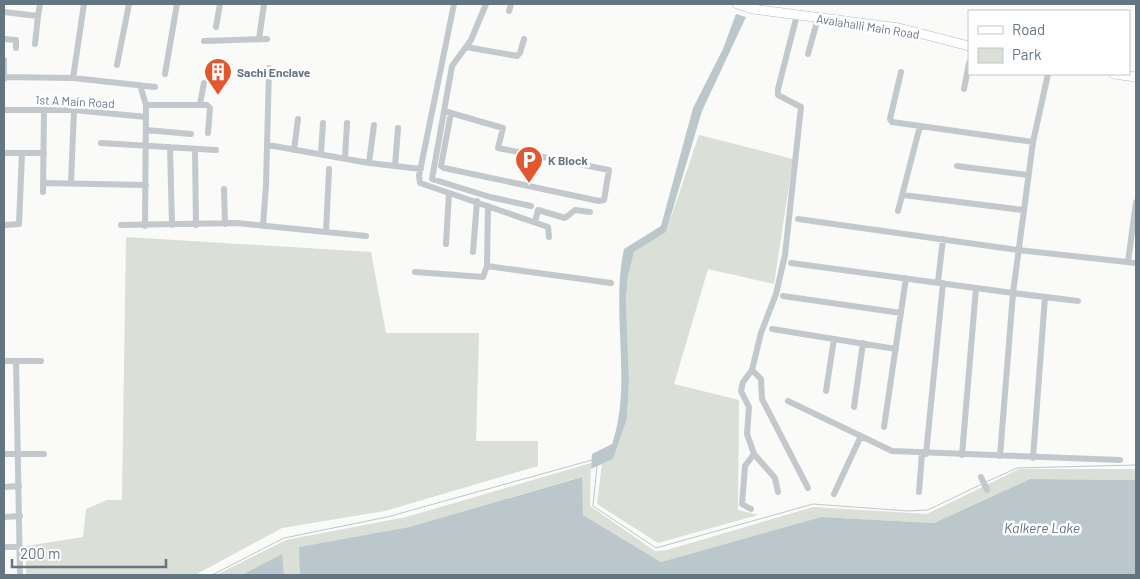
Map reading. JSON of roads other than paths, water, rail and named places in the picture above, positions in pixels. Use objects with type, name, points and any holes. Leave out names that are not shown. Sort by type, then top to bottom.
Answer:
[{"type":"main road","name":"Avalahalli Main Road","points":[[737,4],[753,9],[899,28],[968,46]]},
{"type":"main road","points":[[1121,75],[1136,77]]},
{"type":"street","points":[[35,44],[40,4]]},
{"type":"street","points":[[72,78],[84,4]]},
{"type":"street","points":[[118,65],[129,4]]},
{"type":"street","points":[[165,74],[177,4]]},
{"type":"street","points":[[216,27],[220,4]]},
{"type":"street","points":[[259,39],[264,4]]},
{"type":"street","points":[[454,4],[421,169],[420,183],[477,201],[548,227],[549,237]]},
{"type":"street","points":[[447,112],[503,128],[498,148],[609,170],[604,200],[599,201],[441,166],[452,66],[466,47],[486,4]]},
{"type":"street","points":[[4,12],[38,16]]},
{"type":"street","points":[[778,492],[775,478],[754,454],[747,434],[749,407],[741,391],[743,382],[752,370],[761,333],[776,294],[785,255],[791,214],[801,107],[783,99],[778,95],[778,89],[797,15]]},
{"type":"street","points":[[808,54],[818,18]]},
{"type":"street","points":[[4,39],[16,40],[16,48]]},
{"type":"street","points":[[204,41],[267,39]]},
{"type":"street","points":[[466,47],[517,56],[520,53],[524,39]]},
{"type":"street","points":[[4,60],[4,78],[72,78],[155,87]]},
{"type":"street","points":[[263,226],[268,145],[269,68]]},
{"type":"street","points":[[964,89],[968,68]]},
{"type":"street","points":[[901,72],[890,121],[1033,142]]},
{"type":"street","points":[[1000,456],[1013,293],[1023,210],[1033,142],[1048,75]]},
{"type":"street","points":[[200,104],[204,83]]},
{"type":"street","points":[[140,85],[146,105],[145,226]]},
{"type":"street","points":[[146,105],[200,104],[210,108],[208,133]]},
{"type":"street","points":[[4,105],[4,110]]},
{"type":"street","name":"1st A Main Road","points":[[4,110],[74,110],[146,116]]},
{"type":"street","points":[[43,192],[44,110]]},
{"type":"street","points":[[71,183],[74,110]]},
{"type":"street","points":[[447,112],[432,179],[490,197],[531,206]]},
{"type":"street","points":[[294,150],[298,119]]},
{"type":"street","points":[[320,154],[323,123]]},
{"type":"street","points":[[345,158],[347,123]]},
{"type":"street","points":[[370,163],[374,125]]},
{"type":"street","points":[[898,212],[920,126]]},
{"type":"street","points":[[394,166],[398,128]]},
{"type":"street","points":[[146,130],[191,134]]},
{"type":"street","points":[[101,142],[216,150]]},
{"type":"street","points":[[268,145],[370,163],[421,169]]},
{"type":"street","points":[[170,147],[172,225]]},
{"type":"street","points":[[195,149],[196,225]]},
{"type":"street","points":[[4,153],[44,153]]},
{"type":"street","points":[[4,225],[19,224],[22,153]]},
{"type":"street","points":[[957,166],[1028,175]]},
{"type":"street","points":[[326,232],[329,169]]},
{"type":"street","points":[[43,183],[146,185]]},
{"type":"street","points":[[224,189],[225,224]]},
{"type":"street","points":[[446,244],[449,193]]},
{"type":"street","points":[[903,195],[1023,210]]},
{"type":"street","points":[[473,252],[477,201]]},
{"type":"street","points":[[1128,262],[1136,202]]},
{"type":"street","points":[[415,272],[483,277],[487,266],[488,206]]},
{"type":"street","points":[[535,222],[538,210],[565,218],[575,210],[590,212]]},
{"type":"street","points":[[798,219],[1018,250],[1136,263]]},
{"type":"street","points":[[121,226],[225,224],[366,236]]},
{"type":"street","points":[[919,492],[944,239]]},
{"type":"street","points":[[791,263],[1078,301]]},
{"type":"street","points":[[487,266],[612,283]]},
{"type":"street","points":[[884,427],[906,278]]},
{"type":"street","points":[[962,455],[976,288]]},
{"type":"street","points":[[783,296],[901,313]]},
{"type":"street","points":[[1033,458],[1045,297]]},
{"type":"street","points":[[772,329],[896,348]]},
{"type":"street","points":[[826,391],[834,339]]},
{"type":"street","points":[[854,407],[863,343]]},
{"type":"street","points":[[4,361],[41,361]]},
{"type":"street","points":[[16,361],[20,575]]},
{"type":"street","points":[[752,370],[761,380],[762,399],[808,488]]},
{"type":"street","points":[[788,401],[885,450],[924,454],[1120,460]]},
{"type":"street","points":[[834,494],[860,438]]},
{"type":"street","points":[[4,454],[44,454]]},
{"type":"street","points":[[751,509],[742,504],[742,497],[746,480],[745,466],[754,454]]},
{"type":"street","points":[[4,487],[19,486]]},
{"type":"street","points":[[4,517],[20,516]]},
{"type":"street","points":[[4,547],[20,547]]},
{"type":"water","points":[[736,14],[746,17],[702,111],[666,232],[634,252],[628,276],[626,300],[629,381],[627,419],[613,459],[591,469],[592,454],[612,444],[618,421],[621,397],[619,298],[620,273],[624,249],[661,226],[693,108],[723,49]]},
{"type":"water","name":"Kalkere Lake","points":[[582,477],[583,515],[661,562],[821,517],[934,523],[1030,479],[1136,480],[1136,575],[300,575],[299,547],[409,527]]},
{"type":"water","points":[[282,554],[284,575],[242,575]]},
{"type":"waterway","points":[[212,575],[284,538],[387,517],[592,460]]},
{"type":"waterway","points":[[986,482],[1017,468],[1136,465]]},
{"type":"waterway","points":[[597,466],[593,506],[656,548],[813,504],[908,511],[928,510],[982,484]]},
{"type":"place","name":"Sachi Enclave","points":[[218,96]]},
{"type":"place","name":"K Block","points":[[529,184]]}]
